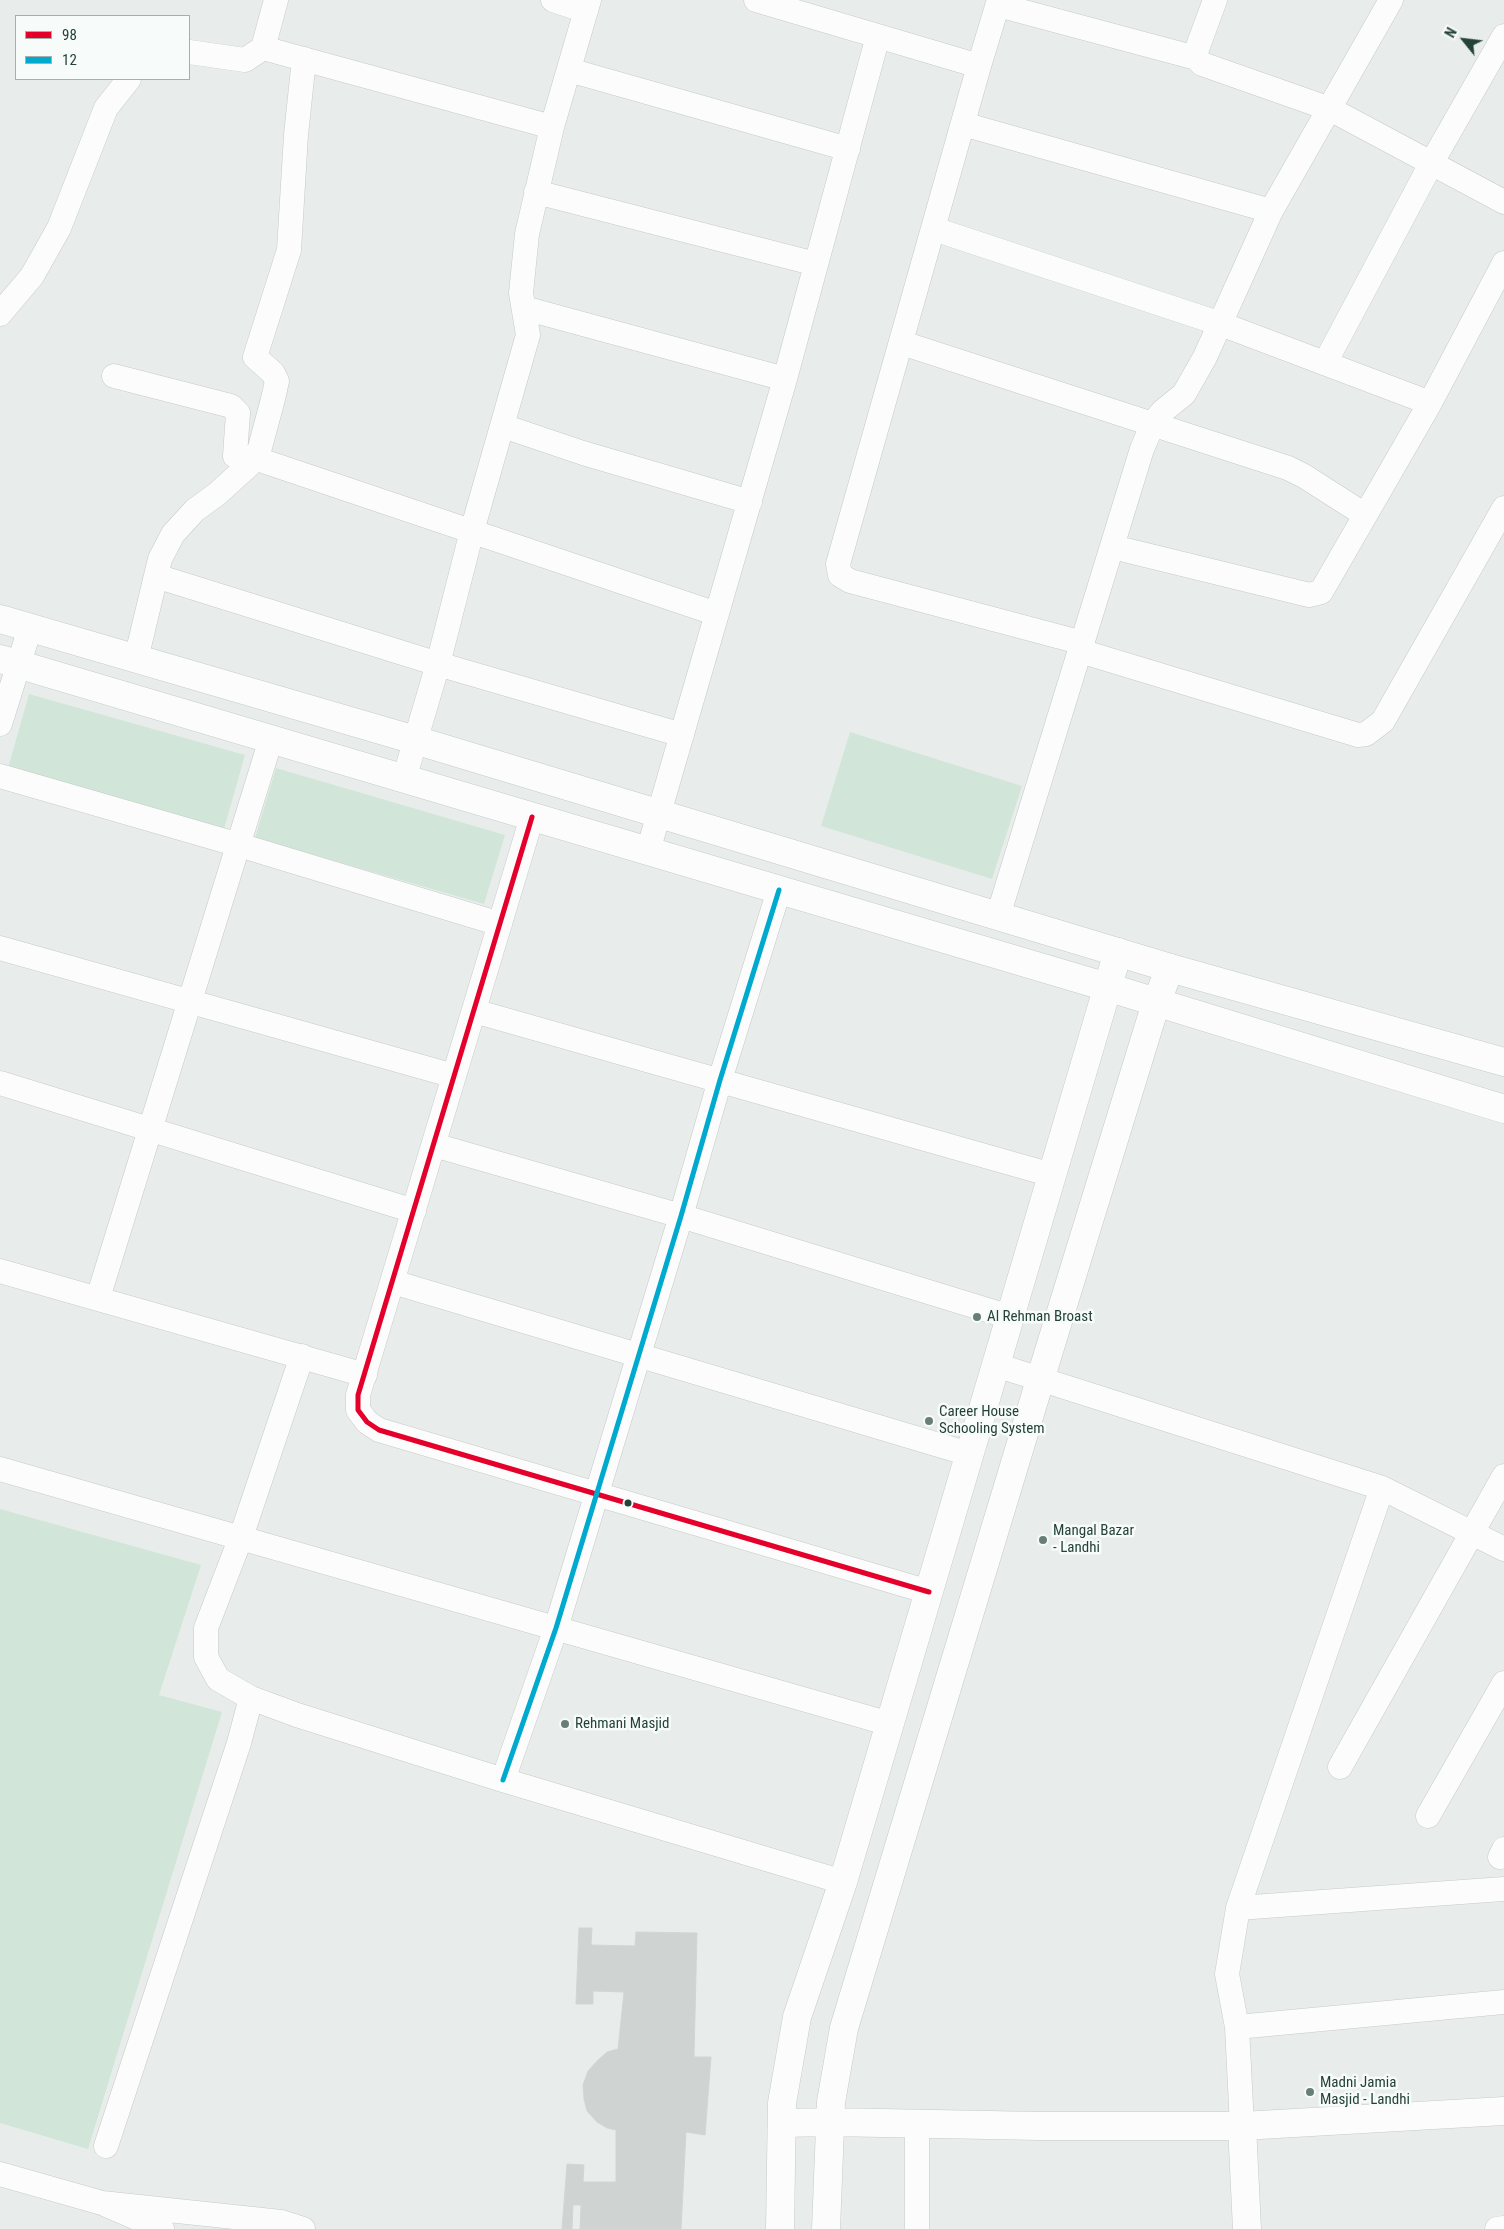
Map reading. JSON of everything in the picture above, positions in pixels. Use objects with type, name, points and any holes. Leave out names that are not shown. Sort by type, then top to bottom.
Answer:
[{"type":"street","points":[[190,52],[245,60],[263,48],[276,0]]},
{"type":"street","points":[[404,779],[438,664],[472,531],[528,336],[521,293],[526,234],[552,127],[587,5],[553,0]]},
{"type":"street","points":[[756,0],[979,66]]},
{"type":"street","points":[[998,916],[1142,449],[1153,423],[1163,411],[1184,394],[1205,357],[1271,211],[1391,0]]},
{"type":"street","points":[[1196,58],[1210,1]]},
{"type":"street","points":[[1504,202],[1330,108],[1212,68],[1202,64],[1196,58],[998,2],[838,564],[840,575],[850,581],[1082,647],[1358,734],[1366,734],[1383,721],[1504,508]]},
{"type":"street","points":[[648,851],[786,379],[878,36]]},
{"type":"street","points":[[1325,363],[1432,162],[1504,36]]},
{"type":"street","points":[[263,48],[552,127]]},
{"type":"street","points":[[136,659],[160,559],[173,534],[195,510],[217,494],[251,462],[259,450],[277,382],[273,374],[255,358],[288,250],[296,135],[304,59]]},
{"type":"street","points":[[569,70],[848,148]]},
{"type":"street","points":[[0,314],[9,306],[32,276],[59,228],[106,108],[128,80]]},
{"type":"street","points":[[963,124],[1271,211]]},
{"type":"street","points":[[536,192],[816,264]]},
{"type":"street","points":[[934,229],[1221,324],[1430,403]]},
{"type":"street","points":[[1113,547],[1309,595],[1316,594],[1326,586],[1430,403],[1504,263]]},
{"type":"street","points":[[524,308],[786,379]]},
{"type":"street","points":[[902,343],[1288,468],[1304,476],[1365,515]]},
{"type":"street","points":[[114,376],[231,406],[238,413],[235,456],[472,531],[717,614]]},
{"type":"street","points":[[503,426],[583,453],[750,502]]},
{"type":"street","points":[[156,576],[438,664],[682,735]]},
{"type":"street","points":[[0,618],[415,740],[1170,968],[1504,1062]]},
{"type":"street","points":[[0,724],[9,662],[30,628]]},
{"type":"street","points":[[9,662],[1107,987],[1504,1109]]},
{"type":"street","points":[[98,1298],[271,739]]},
{"type":"street","points":[[0,776],[500,924]]},
{"type":"street","points":[[532,817],[358,1395],[358,1410],[367,1422],[379,1430],[929,1592]]},
{"type":"street","points":[[503,1780],[556,1628],[595,1494],[681,1216],[720,1080],[779,890]]},
{"type":"street","points":[[0,948],[454,1076]]},
{"type":"street","points":[[780,2229],[782,2103],[797,2017],[843,1882],[1118,952]]},
{"type":"street","points":[[826,2229],[831,2102],[844,2028],[1156,1003],[1170,968]]},
{"type":"street","points":[[474,1011],[1052,1175]]},
{"type":"street","points":[[0,1083],[414,1211]]},
{"type":"street","points":[[434,1145],[681,1216],[1010,1317]]},
{"type":"street","points":[[0,1271],[365,1374]]},
{"type":"street","points":[[393,1282],[970,1454]]},
{"type":"street","points":[[302,1356],[241,1537],[206,1628],[206,1657],[218,1680],[251,1698],[297,1715],[503,1780],[843,1882]]},
{"type":"street","points":[[996,1365],[1382,1488],[1504,1549]]},
{"type":"street","points":[[0,1469],[890,1724]]},
{"type":"street","points":[[1340,1767],[1504,1476]]},
{"type":"street","points":[[1247,2229],[1237,2027],[1227,1974],[1238,1908],[1382,1488]]},
{"type":"street","points":[[1428,1816],[1504,1683]]},
{"type":"street","points":[[106,2146],[239,1743],[251,1698]]},
{"type":"street","points":[[1238,1908],[1504,1889]]},
{"type":"street","points":[[1237,2027],[1504,2002]]},
{"type":"street","points":[[782,2123],[1242,2126],[1504,2111]]},
{"type":"street","points":[[917,2124],[917,2229]]},
{"type":"street","points":[[0,2174],[102,2202],[162,2229]]},
{"type":"street","points":[[102,2202],[281,2222],[303,2229]]},
{"type":"street","points":[[1497,2229],[1504,2228]]},
{"type":"green space","points":[[29,694],[245,755],[224,829],[8,768]]},
{"type":"green space","points":[[850,732],[1022,786],[992,879],[821,826]]},
{"type":"green space","points":[[276,768],[505,835],[484,904],[255,838]]},
{"type":"green space","points":[[0,1509],[201,1565],[159,1695],[222,1712],[88,2149],[0,2123]]},
{"type":"building","points":[[579,1928],[592,1928],[591,1945],[635,1946],[636,1932],[697,1933],[694,2057],[711,2057],[705,2135],[686,2132],[681,2229],[580,2229],[581,2205],[573,2205],[572,2229],[562,2229],[567,2164],[584,2165],[583,2182],[616,2182],[616,2130],[607,2128],[597,2122],[587,2111],[583,2085],[588,2071],[597,2061],[607,2052],[618,2049],[624,1992],[593,1991],[593,2004],[576,2004]]},
{"type":"transit line","name":"98","points":[[532,817],[358,1395],[358,1410],[367,1422],[379,1430],[929,1592]]},
{"type":"transit line","name":"12","points":[[503,1780],[556,1628],[681,1216],[720,1080],[779,890]]},
{"type":"place","name":"Al Rehman Broast","points":[[977,1317]]},
{"type":"place","name":"Career House Schooling System","points":[[929,1421]]},
{"type":"place","name":"Mangal Bazar - Landhi","points":[[1043,1540]]},
{"type":"place","name":"Rehmani Masjid","points":[[565,1724]]},
{"type":"place","name":"Madni Jamia Masjid - Landhi","points":[[1310,2092]]}]
